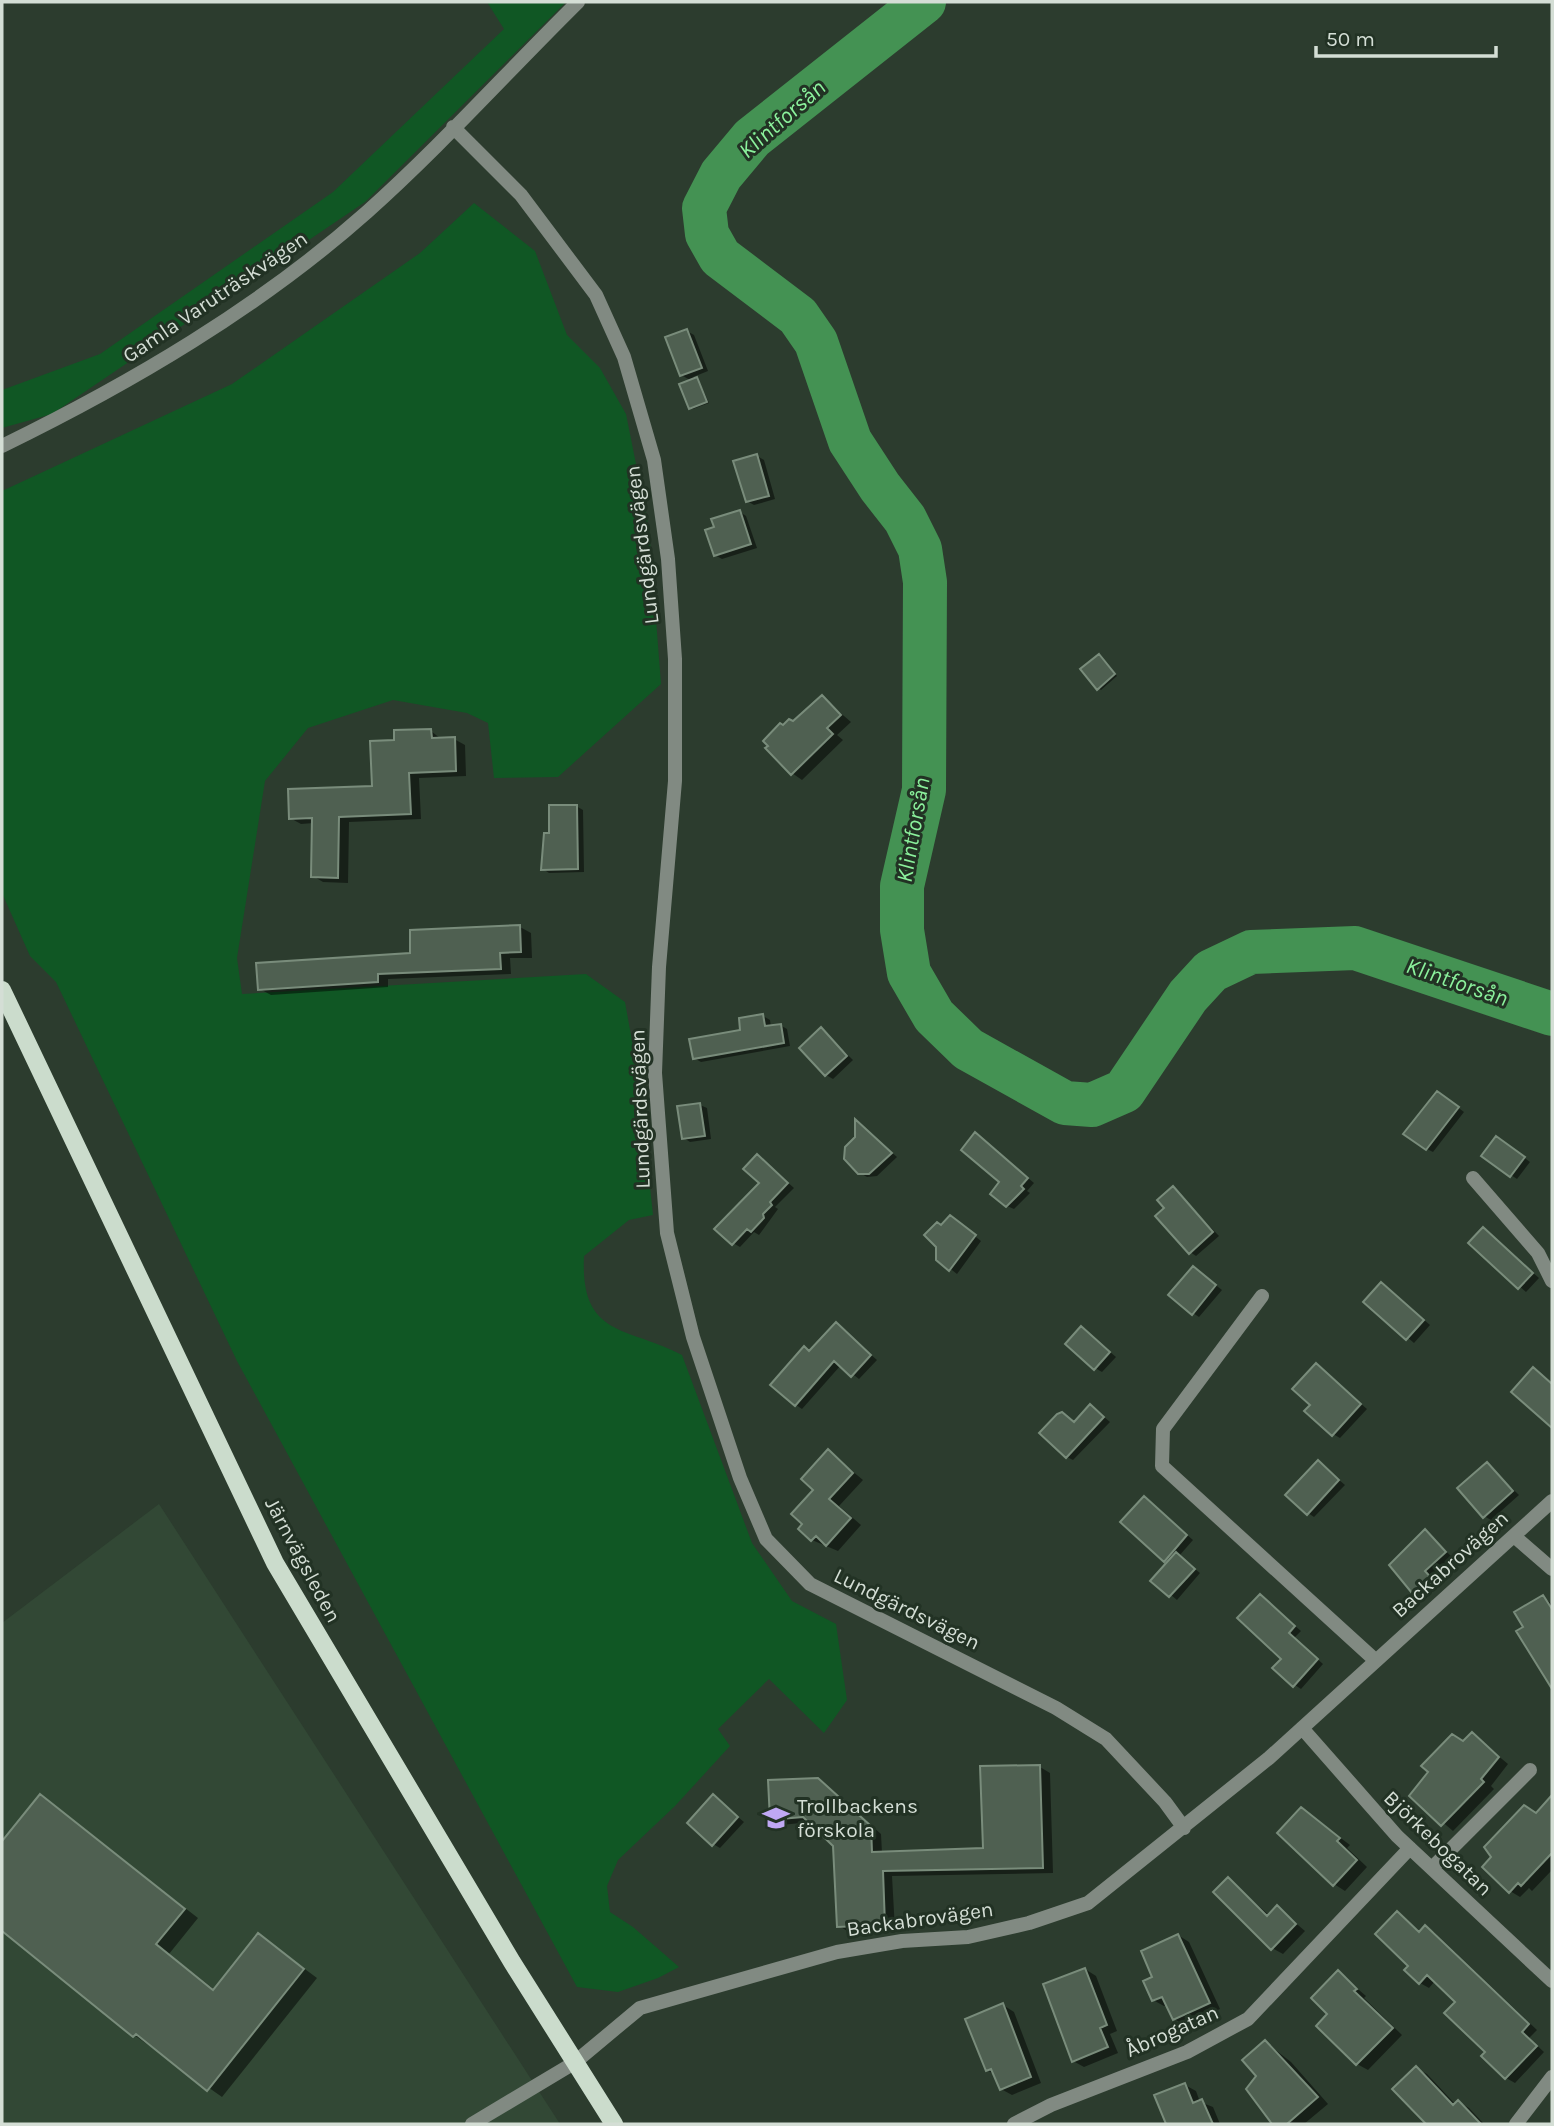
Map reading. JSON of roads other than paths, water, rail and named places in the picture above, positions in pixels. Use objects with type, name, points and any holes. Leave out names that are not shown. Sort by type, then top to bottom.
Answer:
[{"type":"main road","name":"Järnvägsleden","points":[[2,990],[275,1563],[573,2063],[614,2124]]},
{"type":"street","name":"Gamla Varuträskvägen","points":[[2,446],[127,383],[286,279],[368,211],[578,2]]},
{"type":"street","name":"Lundgärdsvägen","points":[[453,127],[521,195],[596,295],[624,357],[654,460],[668,559],[675,659],[675,781],[659,967],[655,1073],[667,1233],[693,1337],[740,1478],[766,1539],[810,1584],[1056,1709],[1106,1739],[1165,1802],[1184,1828]]},
{"type":"street","points":[[1473,1178],[1538,1253],[1552,1281]]},
{"type":"street","points":[[1262,1296],[1163,1429],[1162,1466],[1375,1660]]},
{"type":"street","name":"Backabrovägen","points":[[472,2124],[573,2063],[640,2008],[837,1952],[902,1941],[968,1937],[1030,1923],[1088,1903],[1184,1828],[1302,1728],[1552,1501]]},
{"type":"street","points":[[1514,1536],[1552,1569]]},
{"type":"street","name":"Björkebogatan","points":[[1302,1728],[1327,1760],[1410,1848],[1552,1981]]},
{"type":"street","points":[[1432,1868],[1530,1770]]},
{"type":"street","name":"Åbrogatan","points":[[1014,2124],[1051,2105],[1187,2052],[1248,2019],[1410,1848]]},
{"type":"street","points":[[1516,2124],[1552,2077]]},
{"type":"waterway","name":"Klintforsån","points":[[924,2],[752,138],[721,175],[704,208],[707,234],[720,257],[798,316],[816,342],[850,441],[905,519],[920,549],[925,582],[924,790],[902,886],[902,930],[909,973],[934,1016],[968,1049],[1065,1103],[1092,1105],[1124,1091],[1188,996],[1211,971],[1251,952],[1355,948],[1552,1014]]},
{"type":"place","name":"Trollbackens förskola","points":[[776,1818]]}]
